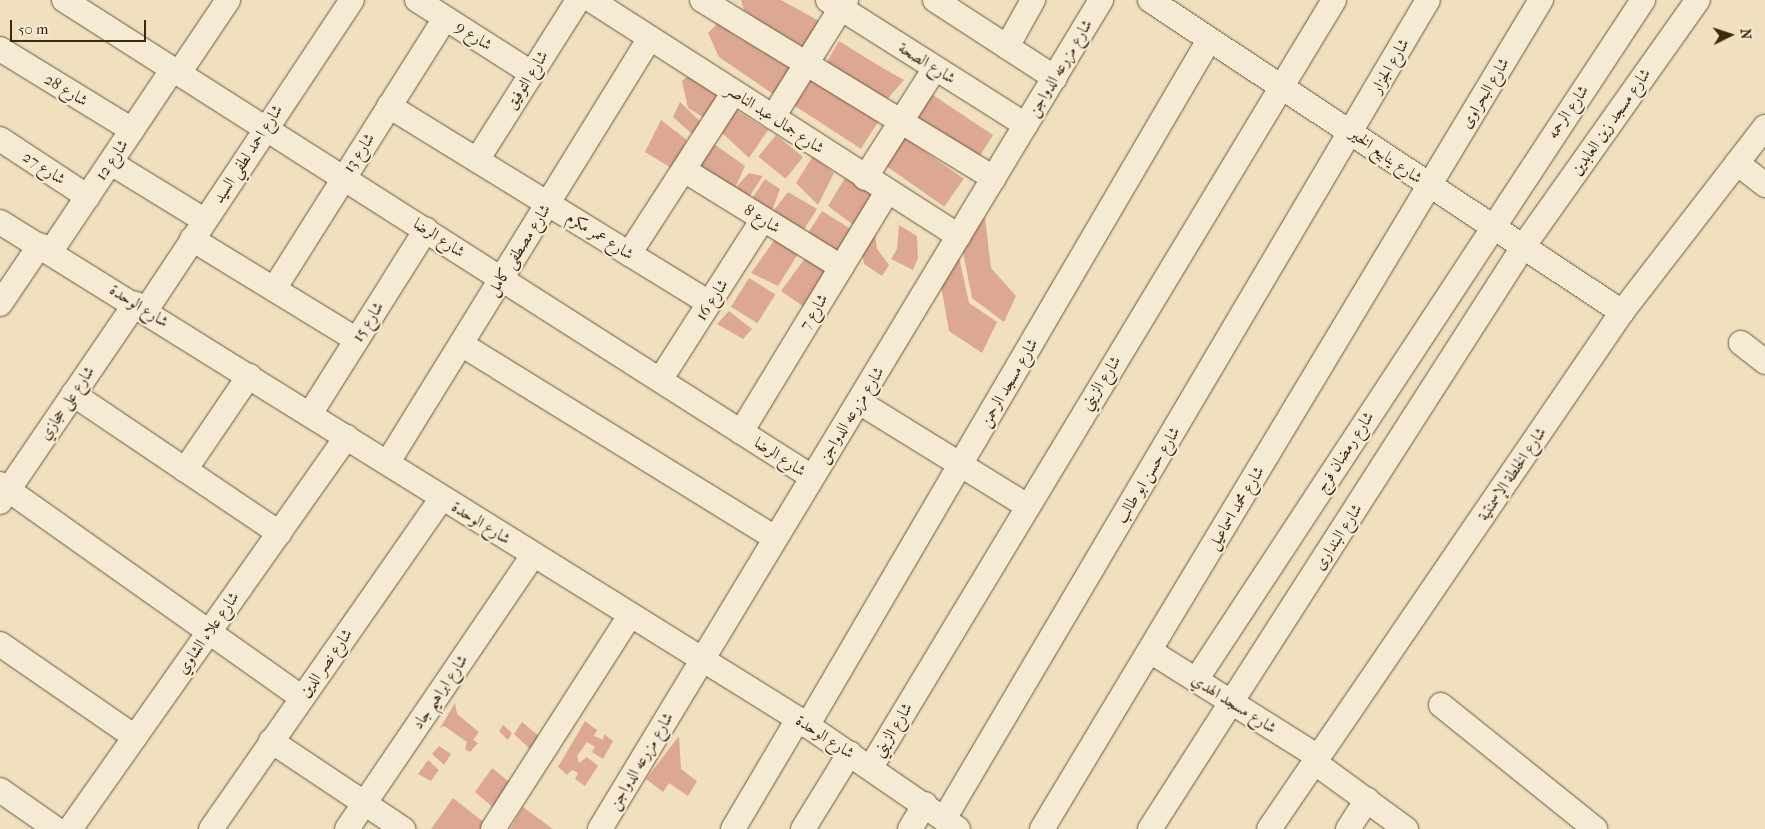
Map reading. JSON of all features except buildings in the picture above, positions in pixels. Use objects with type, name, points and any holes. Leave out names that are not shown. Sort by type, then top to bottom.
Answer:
[{"type":"street","name":"شارع الرضا","points":[[64,0],[812,477]]},
{"type":"street","name":"شارع 12","points":[[0,304],[88,197],[132,130],[227,0]]},
{"type":"street","name":"شارع احمد لطفي السيد","points":[[140,307],[198,230],[352,0]]},
{"type":"street","name":"شارع 9","points":[[417,0],[531,73]]},
{"type":"street","points":[[702,0],[994,178]]},
{"type":"street","points":[[934,0],[966,9],[1007,47],[1055,78]]},
{"type":"street","points":[[1007,47],[1033,0]]},
{"type":"street","name":"شارع مزرعه الدواجن","points":[[600,829],[1101,0]]},
{"type":"street","name":"شارع ينابيع الخير","points":[[1150,0],[1352,132],[1430,186],[1525,244],[1622,312]]},
{"type":"street","name":"شارع الزيني","points":[[871,766],[1026,505],[1283,87],[1334,0]]},
{"type":"street","name":"شارع الجزار","points":[[1352,132],[1428,0]]},
{"type":"street","name":"شارع البحراوى","points":[[1430,186],[1541,0]]},
{"type":"street","name":"شارع الرحمه","points":[[1493,224],[1643,0]]},
{"type":"street","name":"شارع مسجد زين العابدين","points":[[1525,244],[1698,0]]},
{"type":"street","name":"شارع جمال عبد الناصر","points":[[593,1],[958,236]]},
{"type":"street","name":"شارع التوفيق","points":[[477,160],[531,73],[593,1]]},
{"type":"street","points":[[773,117],[807,64],[838,3]]},
{"type":"street","name":"شارع الصحة","points":[[838,3],[935,68],[1026,125]]},
{"type":"street","name":"شارع 13","points":[[274,289],[446,18]]},
{"type":"street","name":"شارع مصطفى كامل","points":[[388,462],[650,38]]},
{"type":"street","name":"شارع مسجد الرحمن","points":[[733,829],[803,723],[961,465],[1209,40]]},
{"type":"street","name":"شارع 28","points":[[0,49],[132,130]]},
{"type":"street","points":[[866,178],[935,68]]},
{"type":"street","points":[[630,254],[734,92]]},
{"type":"street","name":"شارع عمر مكرم","points":[[389,106],[709,303]]},
{"type":"street","name":"شارع الخلطة الإسمنتية","points":[[1269,829],[1622,312],[1765,127]]},
{"type":"street","name":"شارع حسن ابو طالب","points":[[951,824],[1352,132]]},
{"type":"street","name":"شارع 27","points":[[0,140],[88,197]]},
{"type":"street","points":[[111,162],[274,289],[357,340]]},
{"type":"street","points":[[1737,163],[1765,185]]},
{"type":"street","name":"شارع 8","points":[[684,170],[840,268]]},
{"type":"street","name":"شارع محمد اسماعيل","points":[[1042,829],[1430,186]]},
{"type":"street","name":"شارع 7","points":[[741,432],[887,192]]},
{"type":"street","name":"شارع 16","points":[[660,380],[763,219]]},
{"type":"street","name":"شارع الوحدة","points":[[0,222],[46,248],[871,766],[951,824]]},
{"type":"street","name":"شارع رمضان فرج","points":[[1196,680],[1493,224]]},
{"type":"street","name":"شارع 15","points":[[310,414],[426,230]]},
{"type":"street","name":"شارع البندارى","points":[[1150,829],[1525,244]]},
{"type":"street","name":"شارع على حجازي","points":[[3,492],[73,394],[140,307]]},
{"type":"street","points":[[1741,343],[1765,362]]},
{"type":"street","points":[[461,344],[775,538]]},
{"type":"street","points":[[185,470],[248,376]]},
{"type":"street","points":[[73,394],[279,533]]},
{"type":"street","points":[[859,402],[1026,505]]},
{"type":"street","name":"شارع علاء الشاوي","points":[[70,829],[347,437]]},
{"type":"street","points":[[3,492],[209,632],[302,698]]},
{"type":"street","name":"شارع نصر الدين","points":[[211,829],[442,498]]},
{"type":"street","name":"شارع ابراهيم جاد","points":[[347,829],[533,555]]},
{"type":"street","points":[[493,829],[630,616]]},
{"type":"street","points":[[0,644],[135,737]]},
{"type":"street","name":"شارع مسجد الهدي","points":[[1150,651],[1232,702],[1316,759],[1406,829]]},
{"type":"street","points":[[1441,704],[1595,829]]},
{"type":"street","points":[[271,742],[404,829]]},
{"type":"street","points":[[803,829],[850,753]]},
{"type":"street","points":[[0,790],[56,829]]},
{"type":"street","points":[[1348,829],[1367,800]]},
{"type":"street","points":[[910,829],[925,804]]}]
